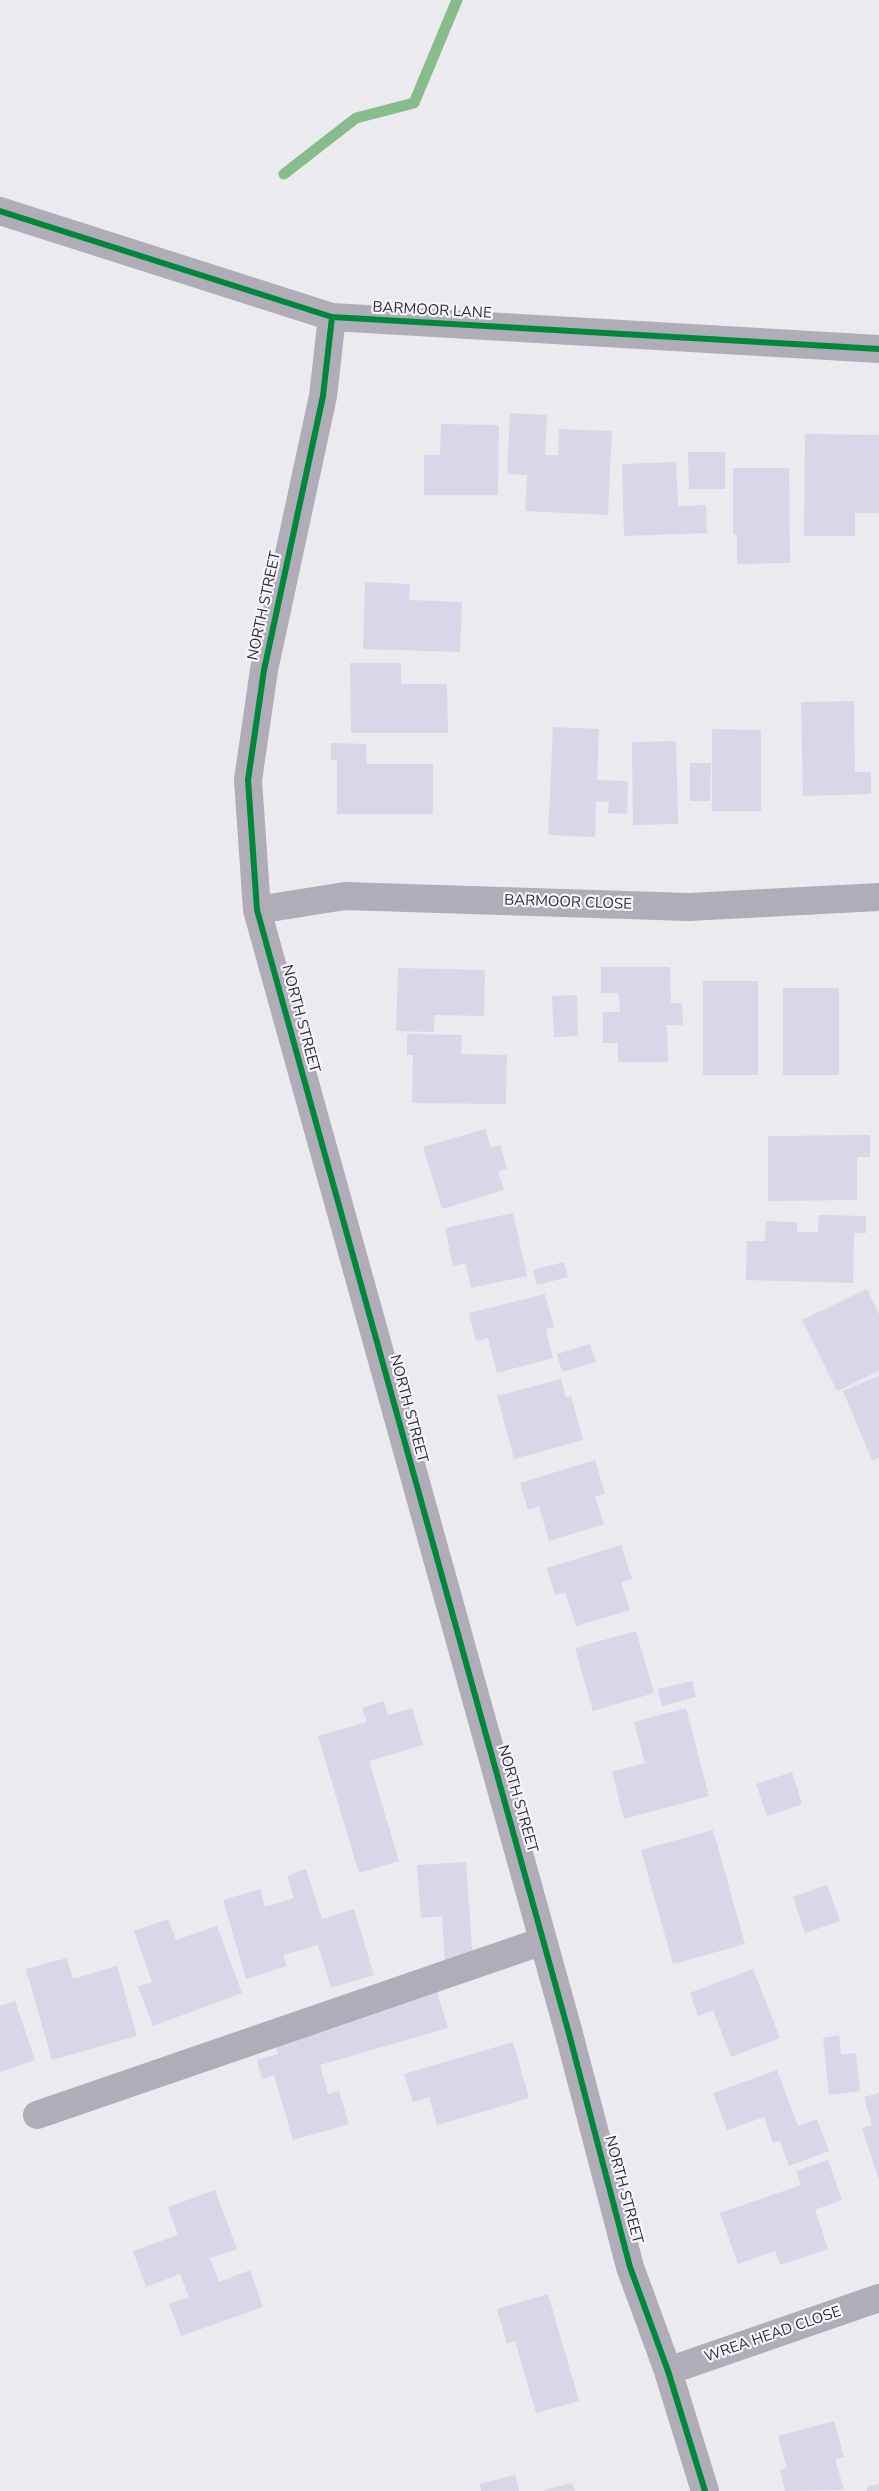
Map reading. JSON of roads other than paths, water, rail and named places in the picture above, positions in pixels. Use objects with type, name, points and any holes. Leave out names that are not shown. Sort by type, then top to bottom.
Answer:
[{"type":"street","name":"BARMOOR LANE","points":[[0,211],[332,317],[879,349]]},
{"type":"street","name":"NORTH STREET","points":[[332,317],[323,396],[264,670],[248,780],[257,910],[543,1941],[630,2267],[668,2371],[705,2491]]},
{"type":"street","name":"BARMOOR CLOSE","points":[[257,910],[345,896],[689,907],[879,898]]},
{"type":"street","points":[[37,2115],[543,1941]]},
{"type":"street","name":"WREA HEAD CLOSE","points":[[668,2371],[879,2298]]},
{"type":"waterway","points":[[284,174],[356,118],[414,103],[457,0]]}]
